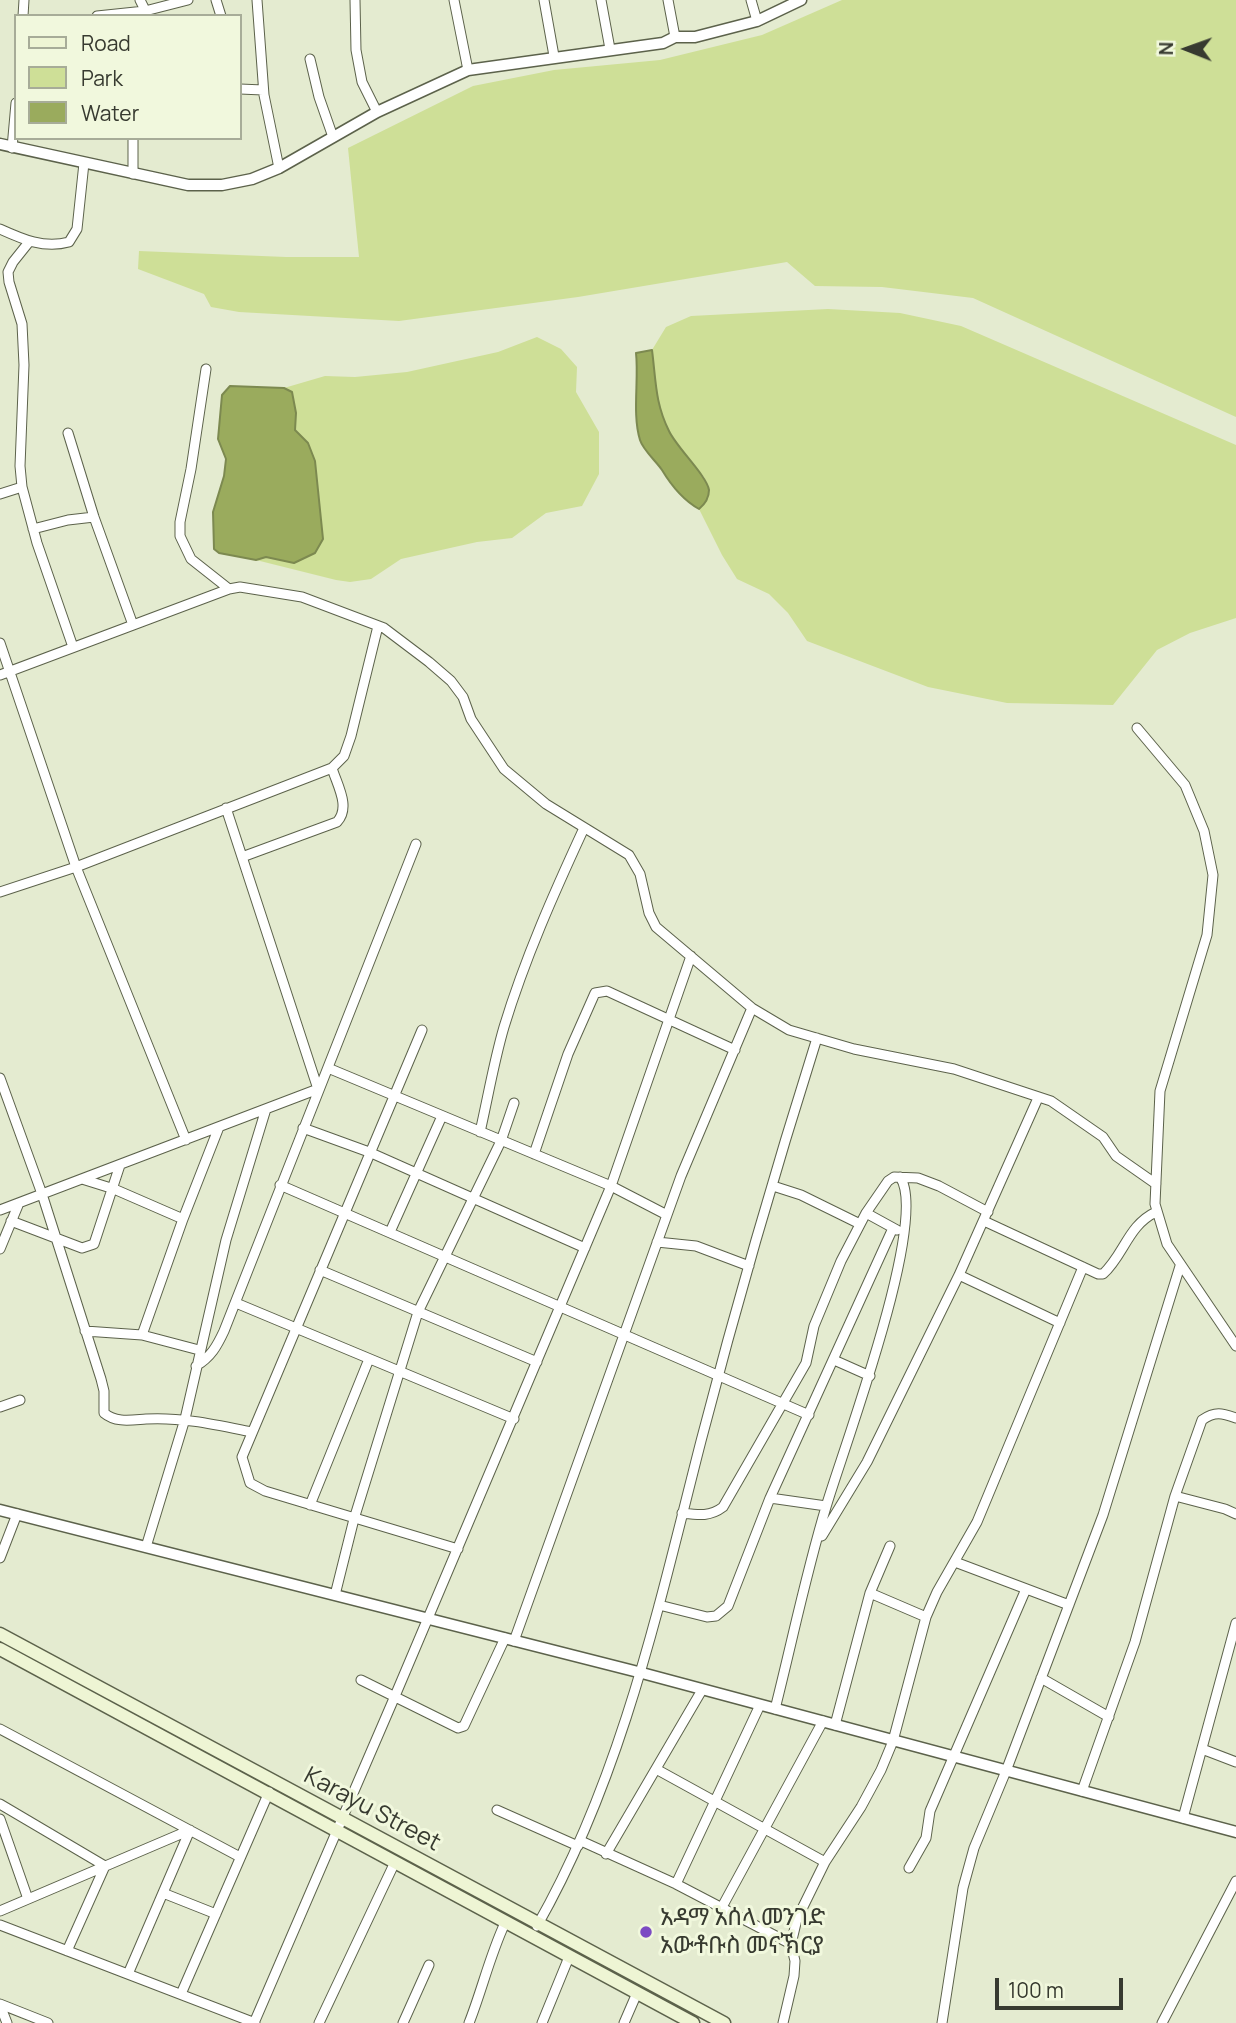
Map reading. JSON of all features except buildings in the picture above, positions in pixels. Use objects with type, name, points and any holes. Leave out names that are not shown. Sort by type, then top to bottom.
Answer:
[{"type":"main road","name":"Karayu Street","points":[[0,1634],[339,1825],[395,1862],[693,2023]]},
{"type":"main road","name":"Karayu Street","points":[[0,1649],[269,1792],[539,1923],[724,2023]]},
{"type":"street","points":[[140,0],[147,13],[188,0]]},
{"type":"street","points":[[257,0],[263,90],[279,168]]},
{"type":"street","points":[[355,0],[356,50],[362,82],[377,112]]},
{"type":"street","points":[[454,0],[468,70]]},
{"type":"street","points":[[544,0],[554,56]]},
{"type":"street","points":[[601,0],[610,50]]},
{"type":"street","points":[[668,0],[675,37]]},
{"type":"street","points":[[751,0],[757,21]]},
{"type":"street","points":[[14,112],[6,146],[188,185],[222,184],[252,179],[279,168],[377,112],[468,70],[663,43],[675,37],[695,37],[757,21],[801,0]]},
{"type":"street","points":[[310,59],[318,97],[333,137]]},
{"type":"street","points":[[242,89],[263,90]]},
{"type":"street","points":[[133,140],[133,174]]},
{"type":"street","points":[[0,229],[29,242],[58,245],[69,242],[77,229],[84,163]]},
{"type":"street","points":[[29,242],[8,272],[22,324],[22,487],[33,529],[73,647]]},
{"type":"street","points":[[206,369],[180,522],[180,536],[191,559],[229,589]]},
{"type":"street","points":[[68,433],[94,517],[133,625]]},
{"type":"street","points":[[0,494],[22,487]]},
{"type":"street","points":[[33,529],[94,517]]},
{"type":"street","points":[[4,673],[240,587],[302,597],[378,626],[451,681],[463,697],[471,719],[503,769],[546,804],[629,855],[640,874],[649,913],[656,927],[752,1008],[789,1030],[854,1049],[954,1069],[1051,1101],[1103,1136],[1116,1156],[1156,1184]]},
{"type":"street","points":[[0,892],[76,867],[332,768],[344,756],[351,736],[378,626]]},
{"type":"street","points":[[0,643],[4,673],[76,867],[186,1140]]},
{"type":"street","points":[[1138,728],[1185,785],[1204,831],[1213,875],[1207,935],[1160,1091],[1156,1212],[1167,1244],[1180,1266],[1236,1346]]},
{"type":"street","points":[[242,857],[337,822],[344,804],[332,768]]},
{"type":"street","points":[[226,808],[318,1089]]},
{"type":"street","points":[[480,1132],[504,1029],[519,983],[545,913],[584,828]]},
{"type":"street","points":[[196,1366],[216,1349],[236,1303],[280,1185],[416,844]]},
{"type":"street","points":[[0,1925],[254,2023],[514,1419],[611,1186],[691,957]]},
{"type":"street","points":[[534,1154],[568,1054],[596,993],[607,991],[734,1050]]},
{"type":"street","points":[[362,1679],[454,1727],[464,1726],[509,1639],[667,1215],[752,1008]]},
{"type":"street","points":[[422,1030],[242,1457],[250,1483],[265,1491],[458,1549]]},
{"type":"street","points":[[531,1937],[579,1844],[642,1673],[718,1375],[817,1038]]},
{"type":"street","points":[[328,1068],[611,1186],[667,1215]]},
{"type":"street","points":[[0,1078],[42,1194],[104,1391],[104,1413],[121,1421],[185,1419],[252,1432]]},
{"type":"street","points":[[0,1210],[318,1089]]},
{"type":"street","points":[[816,1546],[867,1462],[960,1275],[1038,1098]]},
{"type":"street","points":[[335,1595],[354,1519],[418,1312],[474,1200],[501,1141],[514,1103]]},
{"type":"street","points":[[146,1547],[185,1419],[226,1240],[266,1109]]},
{"type":"street","points":[[390,1232],[442,1116]]},
{"type":"street","points":[[142,1335],[219,1127]]},
{"type":"street","points":[[303,1128],[369,1152],[585,1248]]},
{"type":"street","points":[[11,1221],[82,1248],[94,1244],[120,1165]]},
{"type":"street","points":[[682,1513],[715,1514],[723,1507],[806,1363],[814,1326],[841,1261],[860,1224],[888,1181],[894,1177],[918,1178],[939,1186],[986,1216],[1083,1267],[1103,1274],[1132,1230],[1147,1216],[1156,1212]]},
{"type":"street","points":[[775,1709],[826,1506],[870,1376],[904,1234],[906,1193],[905,1184],[900,1177]]},
{"type":"street","points":[[82,1179],[114,1189],[183,1219]]},
{"type":"street","points":[[280,1185],[809,1415]]},
{"type":"street","points":[[772,1186],[801,1195],[860,1224]]},
{"type":"street","points":[[0,1250],[19,1203]]},
{"type":"street","points":[[866,1213],[904,1234]]},
{"type":"street","points":[[659,1605],[707,1617],[716,1616],[728,1606],[770,1498],[893,1228]]},
{"type":"street","points":[[657,1242],[696,1246],[749,1266]]},
{"type":"street","points":[[942,2023],[962,1888],[974,1848],[1006,1771],[1102,1515],[1180,1266]]},
{"type":"street","points":[[783,2023],[794,1976],[795,1961],[791,1944],[797,1919],[825,1862],[861,1807],[893,1741],[926,1617],[937,1592],[977,1522],[1083,1267]]},
{"type":"street","points":[[320,1270],[537,1362]]},
{"type":"street","points":[[960,1275],[1060,1323]]},
{"type":"street","points":[[236,1303],[514,1419]]},
{"type":"street","points":[[85,1331],[142,1335],[199,1350]]},
{"type":"street","points":[[310,1505],[369,1359]]},
{"type":"street","points":[[834,1360],[870,1376]]},
{"type":"street","points":[[0,1407],[20,1400]]},
{"type":"street","points":[[1082,1791],[1135,1642],[1175,1496],[1202,1420],[1213,1413],[1236,1419]]},
{"type":"street","points":[[1175,1496],[1236,1514]]},
{"type":"street","points":[[770,1498],[826,1506]]},
{"type":"street","points":[[0,1510],[642,1673],[1236,1832]]},
{"type":"street","points":[[0,1558],[17,1514]]},
{"type":"street","points":[[722,1907],[829,1723],[870,1593],[890,1546]]},
{"type":"street","points":[[955,1562],[1069,1605]]},
{"type":"street","points":[[909,1868],[926,1838],[930,1811],[1026,1589]]},
{"type":"street","points":[[870,1593],[926,1617]]},
{"type":"street","points":[[1183,1818],[1236,1623]]},
{"type":"street","points":[[1041,1678],[1109,1717]]},
{"type":"street","points":[[606,1854],[702,1690]]},
{"type":"street","points":[[676,1884],[761,1705]]},
{"type":"street","points":[[0,1729],[240,1857]]},
{"type":"street","points":[[1202,1749],[1236,1762]]},
{"type":"street","points":[[656,1769],[825,1862]]},
{"type":"street","points":[[181,1994],[269,1792]]},
{"type":"street","points":[[0,1804],[105,1866]]},
{"type":"street","points":[[497,1810],[676,1884],[791,1944]]},
{"type":"street","points":[[0,1821],[28,1899]]},
{"type":"street","points":[[0,1911],[190,1830]]},
{"type":"street","points":[[128,1974],[190,1830]]},
{"type":"street","points":[[319,2023],[395,1862]]},
{"type":"street","points":[[67,1951],[105,1866]]},
{"type":"street","points":[[1162,2023],[1236,1881]]},
{"type":"street","points":[[163,1893],[216,1914]]},
{"type":"street","points":[[469,2023],[484,1983],[492,1951],[505,1923]]},
{"type":"street","points":[[542,2023],[569,1957]]},
{"type":"street","points":[[403,2023],[429,1965]]},
{"type":"street","points":[[624,2023],[637,1993]]},
{"type":"street","points":[[0,2004],[7,2023]]},
{"type":"street","points":[[0,2004],[48,2023]]},
{"type":"green space","points":[[842,0],[1236,0],[1236,417],[973,298],[882,287],[815,286],[787,262],[578,297],[399,321],[239,312],[211,307],[204,294],[138,269],[139,251],[359,257],[348,148],[473,86],[554,70],[660,60],[762,35]]},
{"type":"green space","points":[[828,309],[900,313],[961,326],[1236,445],[1236,618],[1190,633],[1157,650],[1113,705],[1007,703],[928,687],[807,641],[788,613],[769,594],[737,579],[722,555],[699,509],[708,498],[709,488],[704,477],[683,454],[670,433],[658,405],[652,350],[666,327],[691,316]]},
{"type":"green space","points":[[537,337],[561,349],[577,367],[576,392],[599,432],[599,474],[582,506],[546,513],[512,538],[477,542],[401,559],[371,579],[350,582],[336,580],[256,560],[266,557],[294,562],[308,443],[295,430],[296,413],[292,392],[284,388],[325,376],[355,377],[407,372],[498,352]]},
{"type":"water","points":[[652,350],[664,421],[709,490],[706,501],[699,509],[678,492],[640,440],[636,419],[636,353]]},
{"type":"water","points":[[230,386],[284,388],[292,392],[296,413],[295,430],[308,443],[315,461],[323,539],[315,553],[294,563],[266,557],[256,560],[219,553],[214,549],[213,512],[224,476],[226,459],[218,439],[222,395]]},
{"type":"place","name":"አዳማ አሰላ መንገድ አውቶቡስ መናኽርያ","points":[[646,1932]]}]
